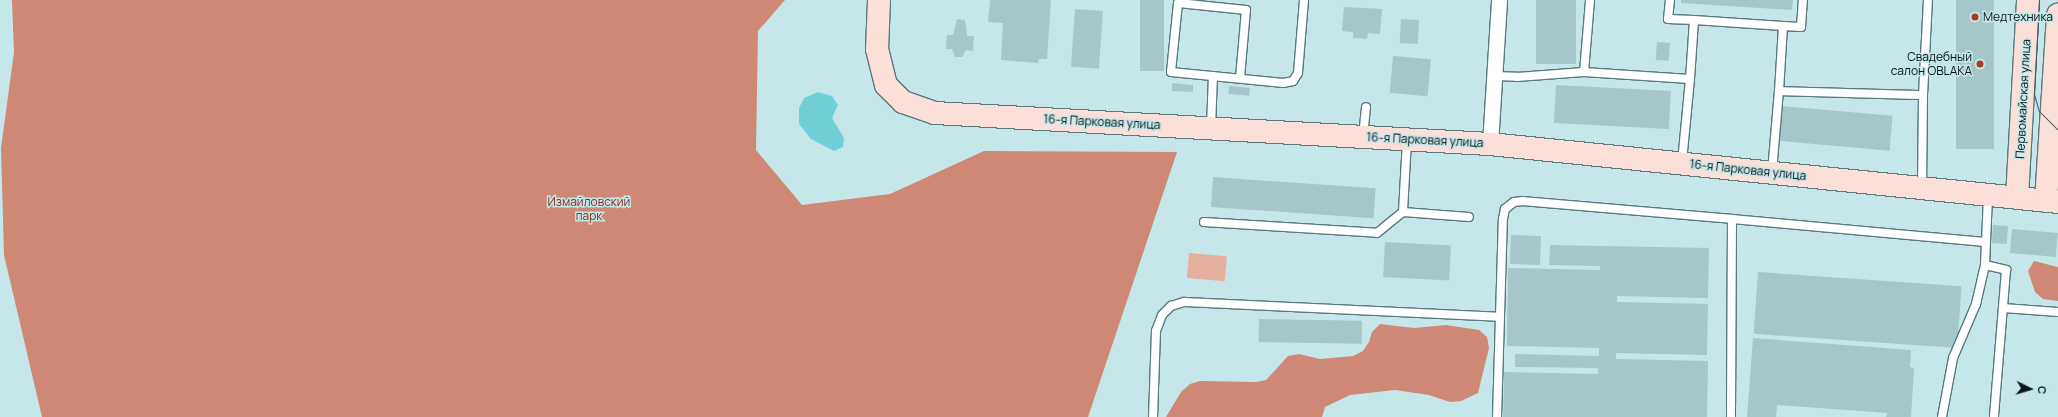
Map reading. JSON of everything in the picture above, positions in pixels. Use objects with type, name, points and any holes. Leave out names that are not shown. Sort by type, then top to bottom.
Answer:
[{"type":"main road","name":"16-я Парковая улица","points":[[879,0],[877,49],[886,85],[903,102],[936,113],[1211,127],[1490,144],[2052,201]]},
{"type":"main road","name":"Первомайская улица","points":[[2017,198],[2028,0]]},
{"type":"main road","points":[[2052,201],[2058,14]]},
{"type":"street","points":[[1490,144],[1499,0]]},
{"type":"lane","points":[[1240,78],[1246,10],[1178,3],[1171,72],[1283,83],[1296,78],[1300,66],[1304,0]]},
{"type":"lane","points":[[1584,72],[1590,0]]},
{"type":"lane","points":[[1670,0],[1668,19],[1802,27],[1803,0]]},
{"type":"lane","points":[[1922,188],[1923,95],[1928,0]]},
{"type":"lane","points":[[1682,164],[1694,20]]},
{"type":"lane","points":[[1772,173],[1784,26]]},
{"type":"lane","points":[[1494,76],[1517,77],[1584,72],[1690,78]]},
{"type":"lane","points":[[1211,127],[1213,76]]},
{"type":"lane","points":[[1779,91],[1923,95]]},
{"type":"lane","points":[[1363,136],[1366,106]]},
{"type":"lane","points":[[1403,212],[1407,139]]},
{"type":"lane","points":[[1942,417],[1953,358],[1976,304],[1985,265],[1988,195]]},
{"type":"lane","points":[[1497,417],[1503,219],[1505,209],[1514,202],[1523,201],[1985,242]]},
{"type":"lane","points":[[1204,222],[1378,233],[1403,212],[1469,217]]},
{"type":"lane","points":[[1731,417],[1732,220]]},
{"type":"lane","points":[[1985,265],[2006,270],[1994,417]]},
{"type":"lane","points":[[1153,417],[1156,331],[1162,315],[1171,306],[1184,302],[1500,317]]},
{"type":"lane","points":[[2003,308],[2058,312]]},
{"type":"shaded area","points":[[1189,253],[1227,256],[1225,281],[1187,278]]},
{"type":"green space","name":"Измайловский парк","points":[[12,0],[785,0],[758,31],[756,150],[802,205],[890,194],[984,151],[1177,152],[1088,417],[42,417],[4,255],[1,148],[14,52]]},
{"type":"green space","points":[[2034,261],[2058,267],[2058,301],[2043,299],[2035,292],[2028,271]]},
{"type":"green space","points":[[1380,324],[1414,328],[1446,325],[1479,330],[1487,337],[1489,348],[1478,393],[1461,401],[1450,402],[1429,395],[1395,390],[1350,395],[1325,407],[1322,417],[1166,417],[1181,392],[1190,384],[1200,381],[1256,382],[1266,380],[1288,356],[1299,354],[1320,359],[1353,356],[1363,351],[1369,342],[1372,332]]},
{"type":"water","points":[[818,92],[832,96],[838,105],[832,118],[844,138],[843,147],[834,151],[811,139],[799,124],[799,108],[804,98]]},
{"type":"building","points":[[990,0],[1051,0],[1047,59],[1039,59],[1038,63],[1001,60],[1003,23],[988,22]]},
{"type":"building","points":[[1140,0],[1164,0],[1164,71],[1140,71]]},
{"type":"building","points":[[1536,0],[1576,0],[1576,64],[1536,64]]},
{"type":"building","points":[[1681,0],[1793,0],[1792,10],[1681,3]]},
{"type":"building","points":[[1956,0],[1994,0],[1994,149],[1956,149]]},
{"type":"building","points":[[1344,7],[1382,9],[1380,34],[1368,33],[1367,39],[1353,38],[1353,32],[1342,31]]},
{"type":"building","points":[[1075,9],[1103,11],[1099,69],[1071,67]]},
{"type":"building","points":[[957,19],[965,20],[967,36],[974,36],[973,51],[966,50],[962,57],[955,57],[952,49],[946,49],[947,35],[953,35]]},
{"type":"building","points":[[1401,19],[1419,20],[1418,44],[1400,43]]},
{"type":"building","points":[[1657,42],[1670,43],[1669,61],[1656,60]]},
{"type":"building","points":[[1393,56],[1431,59],[1428,96],[1390,93]]},
{"type":"building","points":[[1172,83],[1193,85],[1193,92],[1172,91]]},
{"type":"building","points":[[1556,85],[1671,91],[1669,129],[1554,123]]},
{"type":"building","points":[[1229,86],[1250,88],[1249,96],[1228,94]]},
{"type":"building","points":[[1781,106],[1893,116],[1890,151],[1778,141]]},
{"type":"building","points":[[1213,177],[1376,188],[1374,218],[1211,207]]},
{"type":"building","points":[[1993,225],[2008,226],[2007,244],[1992,243]]},
{"type":"building","points":[[2012,229],[2058,233],[2056,257],[2010,253]]},
{"type":"building","points":[[1511,235],[1541,236],[1540,265],[1510,264]]},
{"type":"building","points":[[1385,242],[1451,245],[1449,280],[1383,277]]},
{"type":"building","points":[[1550,245],[1709,248],[1708,298],[1617,296],[1617,302],[1708,304],[1707,355],[1616,353],[1616,359],[1708,361],[1707,417],[1503,417],[1504,372],[1598,374],[1598,368],[1515,367],[1515,354],[1599,356],[1599,348],[1507,346],[1508,268],[1600,270],[1600,266],[1549,265]]},
{"type":"building","points":[[1758,272],[1962,286],[1957,348],[1754,334]]},
{"type":"building","points":[[1259,319],[1362,321],[1362,344],[1259,342]]},
{"type":"building","points":[[1753,338],[1911,350],[1910,367],[1914,368],[1911,417],[1886,417],[1887,413],[1777,405],[1776,417],[1747,417]]},
{"type":"tram line","points":[[2039,0],[2034,94],[2039,111],[2058,130]]},
{"type":"place","name":"Медтехника","points":[[1975,17]]},
{"type":"place","name":"Свадебный салон OBLAKA","points":[[1980,64]]}]
